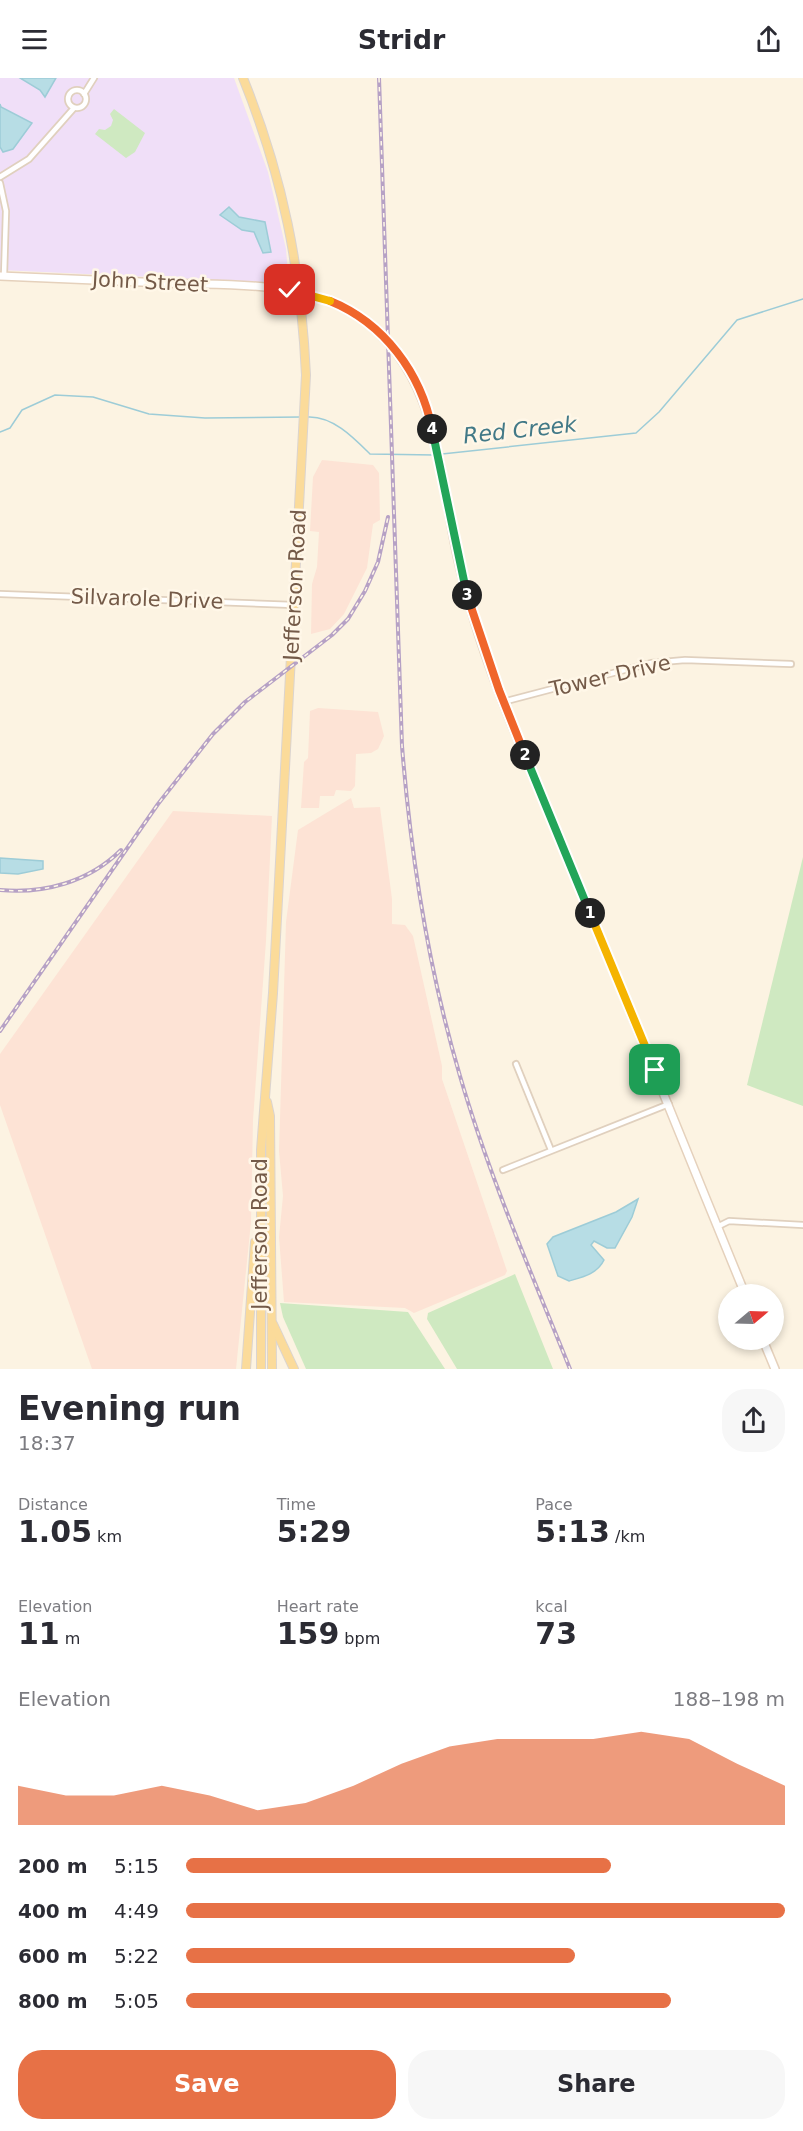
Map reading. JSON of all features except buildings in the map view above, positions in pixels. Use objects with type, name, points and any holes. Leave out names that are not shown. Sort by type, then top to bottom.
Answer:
[{"type":"main road","name":"Jefferson Road","points":[[243,78],[278,176],[295,252],[301,292],[305,350],[304,428],[266,1100],[262,1114],[259,1208],[261,1369]]},
{"type":"main road","name":"Jefferson Road","points":[[266,1100],[270,1116],[272,1369]]},
{"type":"main road","points":[[246,1369],[259,1208]]},
{"type":"main road","points":[[271,1322],[294,1369]]},
{"type":"street","points":[[0,177],[29,159],[66,113],[85,103],[84,94],[94,78]]},
{"type":"street","points":[[66,113],[69,95],[88,86]]},
{"type":"street","points":[[79,90],[84,94]]},
{"type":"street","points":[[69,104],[74,108]]},
{"type":"street","points":[[0,183],[6,211],[2,276]]},
{"type":"street","name":"John Street","points":[[2,276],[255,287],[301,292],[345,308],[388,341],[417,384],[429,413],[466,592],[503,702],[741,1284]]},
{"type":"street","name":"Silvarole Drive","points":[[0,594],[294,605]]},
{"type":"street","name":"Tower Drive","points":[[503,702],[625,669],[669,661],[791,664]]},
{"type":"street","points":[[516,1064],[551,1150]]},
{"type":"street","points":[[502,1170],[669,1104]]},
{"type":"street","points":[[717,1227],[729,1221],[803,1225]]},
{"type":"street","points":[[767,1350],[776,1369]]},
{"type":"shaded area","points":[[0,78],[234,78],[268,172],[286,249],[288,274],[284,279],[275,283],[0,270]]},
{"type":"shaded area","points":[[322,460],[373,465],[379,473],[380,520],[373,524],[367,568],[344,614],[330,629],[311,634],[312,584],[317,567],[319,532],[310,531],[313,477]]},
{"type":"shaded area","points":[[318,708],[378,712],[384,736],[378,749],[371,753],[356,754],[355,786],[351,791],[336,790],[334,796],[320,796],[319,808],[301,808],[304,762],[308,758],[310,711]]},
{"type":"shaded area","points":[[351,798],[354,808],[380,807],[392,899],[392,924],[405,925],[413,936],[442,1066],[442,1079],[507,1271],[505,1275],[414,1313],[405,1308],[284,1302],[279,1237],[283,1196],[279,1151],[286,922],[298,830]]},
{"type":"shaded area","points":[[173,811],[272,816],[266,941],[253,1120],[251,1222],[236,1369],[92,1369],[0,1105],[0,1054]]},
{"type":"green space","points":[[114,109],[145,133],[135,152],[126,158],[95,134],[99,129],[105,130],[111,126],[113,120],[110,114]]},
{"type":"green space","points":[[803,857],[803,1106],[747,1085]]},
{"type":"green space","points":[[515,1274],[553,1369],[457,1369],[427,1319],[428,1313]]},
{"type":"green space","points":[[280,1303],[408,1312],[445,1369],[306,1369],[283,1317]]},
{"type":"water","points":[[20,78],[56,78],[45,97],[40,90]]},
{"type":"water","points":[[0,104],[1,107],[32,123],[13,149],[3,152],[0,147]]},
{"type":"water","points":[[229,207],[239,217],[265,222],[271,252],[263,253],[254,232],[242,230],[220,215]]},
{"type":"water","points":[[0,858],[43,861],[43,869],[18,874],[0,873]]},
{"type":"water","points":[[638,1199],[632,1217],[615,1248],[607,1248],[594,1241],[591,1245],[604,1260],[598,1269],[569,1281],[558,1276],[547,1244],[553,1237],[616,1212]]},
{"type":"waterway","name":"Red Creek","points":[[442,454],[636,433],[659,412],[737,320],[803,299]]},
{"type":"waterway","name":"Red Creek","points":[[0,432],[10,428],[22,410],[55,395],[93,397],[149,414],[205,418],[301,417]]},
{"type":"waterway","name":"Red Creek","points":[[308,417],[334,424],[370,454],[434,455]]},
{"type":"railway","points":[[379,78],[402,746],[410,830],[422,912],[439,995],[471,1113],[511,1224],[570,1369]]},
{"type":"railway","points":[[0,1031],[158,804],[213,734],[245,702],[332,635],[348,619],[365,591],[378,562],[388,517]]},
{"type":"railway","points":[[0,890],[33,890],[65,884],[95,870],[121,850]]},
{"type":"route","points":[[290,290],[335,303],[364,321],[380,333],[395,349],[417,384],[429,413],[455,549],[472,615],[503,702],[655,1070]]}]
